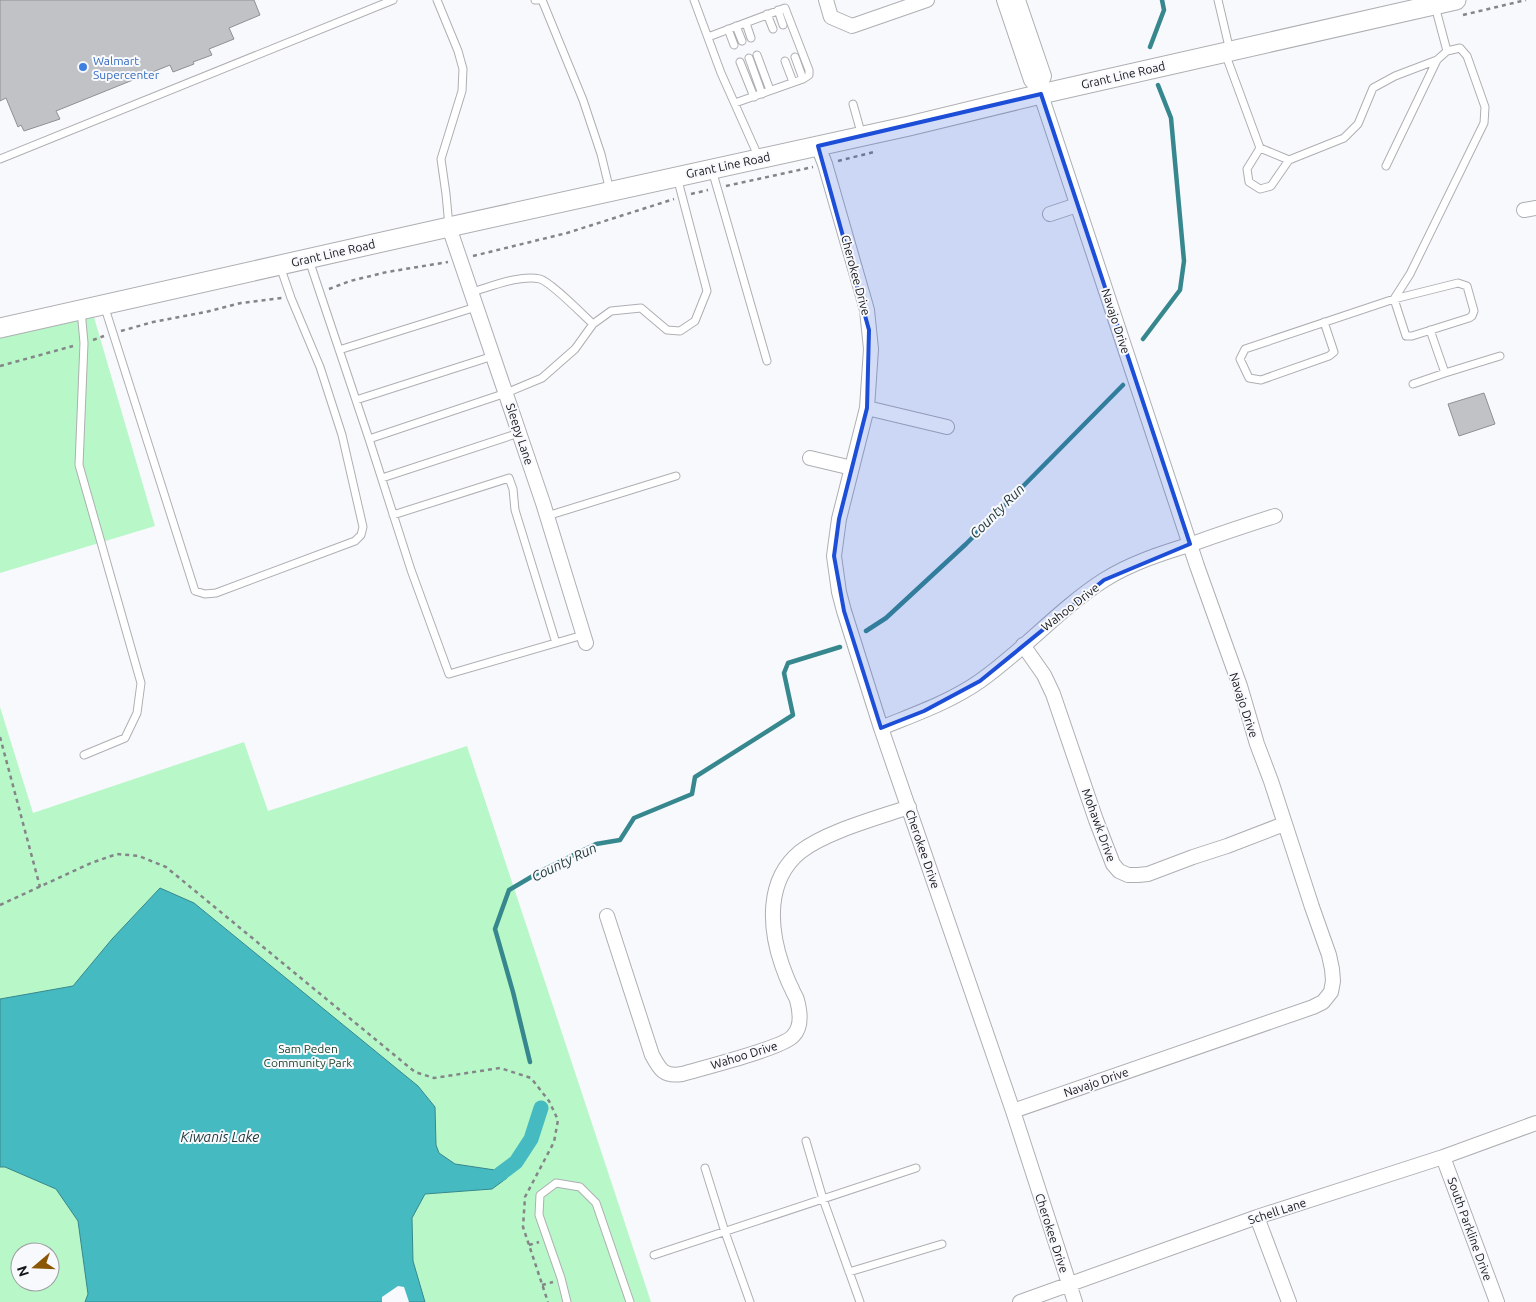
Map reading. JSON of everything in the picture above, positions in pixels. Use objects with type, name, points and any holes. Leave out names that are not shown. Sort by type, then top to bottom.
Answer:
[{"type":"main road","name":"Grant Line Road","points":[[0,328],[862,136],[1040,91],[1227,52],[1456,0]]},
{"type":"street","points":[[826,0],[831,17],[852,26],[926,0]]},
{"type":"street","points":[[1004,0],[1031,80],[1040,91]]},
{"type":"street","points":[[1018,0],[1044,76],[1040,91]]},
{"type":"street","name":"Navajo Drive","points":[[1013,1111],[1313,1007],[1322,1002],[1331,992],[1333,981],[1332,969],[1271,781],[1257,744],[1240,686],[1190,544],[1040,91]]},
{"type":"street","name":"Cherokee Drive","points":[[818,146],[825,164],[866,310],[871,349],[867,408],[839,519],[834,556],[844,611],[881,728],[1013,1111],[1075,1302]]},
{"type":"street","points":[[1050,214],[1077,205]]},
{"type":"street","name":"Sleepy Lane","points":[[449,227],[548,516],[585,639]]},
{"type":"street","points":[[867,408],[947,427]]},
{"type":"street","points":[[810,458],[852,468]]},
{"type":"street","name":"Wahoo Drive","points":[[881,728],[924,711],[980,681],[1007,661],[1059,613],[1104,580],[1136,564],[1275,516]]},
{"type":"street","name":"Mohawk Drive","points":[[1023,645],[1044,675],[1053,694],[1096,820],[1113,864],[1119,871],[1128,875],[1148,874],[1284,824]]},
{"type":"street","name":"Wahoo Drive","points":[[606,916],[652,1055],[663,1072],[672,1076],[682,1074],[777,1045],[793,1037],[800,1022],[797,999],[781,962],[772,918],[776,888],[781,875],[799,852],[811,845],[836,833],[909,807]]},
{"type":"street","name":"Schell Lane","points":[[1020,1302],[1257,1217],[1443,1157],[1536,1123]]},
{"type":"street","name":"South Parkline Drive","points":[[1443,1157],[1497,1302]]},
{"type":"street","points":[[1257,1217],[1289,1302]]},
{"type":"lane","points":[[0,159],[393,0]]},
{"type":"lane","points":[[437,0],[458,51],[463,69],[462,92],[441,159],[449,227]]},
{"type":"lane","points":[[535,0],[542,0],[583,100],[601,154],[610,192]]},
{"type":"lane","points":[[694,0],[759,159]]},
{"type":"lane","points":[[1218,0],[1227,52],[1260,148],[1289,160]]},
{"type":"lane","points":[[1435,5],[1447,51]]},
{"type":"lane","points":[[708,37],[785,8],[809,70],[809,75],[735,103]]},
{"type":"lane","points":[[778,10],[783,25]]},
{"type":"lane","points":[[767,14],[773,29]]},
{"type":"lane","points":[[746,23],[751,38]]},
{"type":"lane","points":[[736,26],[742,41]]},
{"type":"lane","points":[[728,29],[734,44]]},
{"type":"lane","points":[[1260,148],[1248,169],[1249,182],[1260,189],[1271,186],[1289,160],[1344,138],[1358,124],[1373,88],[1395,76],[1436,60],[1447,51],[1460,48],[1468,56],[1485,107],[1484,123],[1410,274],[1394,299]]},
{"type":"lane","points":[[757,55],[770,90]]},
{"type":"lane","points":[[795,57],[803,78]]},
{"type":"lane","points":[[748,58],[762,94]]},
{"type":"lane","points":[[785,60],[793,82]]},
{"type":"lane","points":[[1386,166],[1436,60]]},
{"type":"lane","points":[[740,62],[754,96]]},
{"type":"lane","points":[[853,104],[862,136]]},
{"type":"lane","points":[[712,169],[767,361]]},
{"type":"lane","points":[[369,439],[506,393],[542,378],[575,349],[593,324],[611,311],[641,308],[667,330],[680,331],[695,321],[707,291],[676,177]]},
{"type":"lane","points":[[308,259],[411,570],[449,674],[556,643],[585,639]]},
{"type":"lane","points":[[104,304],[195,591],[205,594],[216,593],[355,541],[361,535],[363,527],[342,435],[320,367],[291,298],[280,265]]},
{"type":"lane","points":[[472,292],[521,278],[541,279],[561,294],[593,324]]},
{"type":"lane","points":[[1324,322],[1334,352],[1329,356],[1261,380],[1249,378],[1240,359],[1245,349],[1324,322],[1394,299],[1458,283],[1467,286],[1474,311],[1469,318],[1412,336],[1406,336],[1394,299]]},
{"type":"lane","points":[[339,350],[476,307]]},
{"type":"lane","points":[[80,310],[84,343],[79,465],[141,683],[138,713],[125,738],[84,755]]},
{"type":"lane","points":[[1430,330],[1445,373]]},
{"type":"lane","points":[[356,400],[493,356]]},
{"type":"lane","points":[[1412,384],[1500,356]]},
{"type":"lane","points":[[382,478],[519,433]]},
{"type":"lane","points":[[548,516],[676,476]]},
{"type":"lane","points":[[393,515],[509,478],[513,489],[514,510],[556,643]]},
{"type":"lane","points":[[806,1141],[823,1199],[860,1302]]},
{"type":"lane","points":[[705,1168],[750,1302]]},
{"type":"lane","points":[[654,1255],[916,1168]]},
{"type":"lane","points":[[567,1302],[562,1278],[540,1214],[540,1195],[556,1183],[580,1186],[596,1203],[630,1302]]},
{"type":"lane","points":[[849,1272],[942,1244]]},
{"type":"path","points":[[1470,14],[1526,0]]},
{"type":"path","points":[[319,291],[386,272],[440,264],[567,232],[717,188],[812,168]]},
{"type":"path","points":[[0,366],[146,324],[241,303],[291,298]]},
{"type":"path","points":[[0,737],[40,887]]},
{"type":"path","points":[[0,905],[91,863],[117,854],[139,856],[166,867],[415,1072],[434,1078],[500,1068],[531,1078],[549,1101],[558,1120],[554,1142],[526,1197],[523,1227],[548,1302]]},
{"type":"highlighted area","points":[[1041,94],[1190,544],[1104,580],[980,681],[924,711],[881,728],[844,611],[834,556],[839,519],[867,408],[869,330],[818,146]]},
{"type":"green space","points":[[91,307],[155,526],[0,573],[0,330]]},
{"type":"green space","name":"Sam Peden Community Park","points":[[0,707],[33,813],[244,742],[268,811],[467,746],[651,1302],[0,1302]]},
{"type":"water","name":"Kiwanis Lake","points":[[160,888],[194,903],[418,1086],[435,1107],[436,1145],[439,1153],[455,1164],[495,1170],[507,1178],[492,1189],[425,1194],[412,1218],[413,1261],[425,1302],[85,1302],[88,1294],[78,1221],[56,1189],[5,1167],[0,1167],[0,999],[73,986],[112,939]]},
{"type":"pier","points":[[398,1286],[404,1287],[409,1302],[382,1302],[382,1297]]},
{"type":"building","name":"Walmart Supercenter","points":[[0,0],[254,0],[260,15],[229,28],[234,39],[209,49],[212,55],[193,62],[194,64],[173,72],[170,65],[56,111],[60,119],[24,131],[21,125],[18,127],[6,98],[0,101]]},
{"type":"building","points":[[1484,393],[1495,424],[1459,436],[1448,404]]},
{"type":"waterway","name":"County Run","points":[[1150,47],[1164,10],[1162,0]]},
{"type":"waterway","name":"County Run","points":[[1143,339],[1180,290],[1184,261],[1171,118],[1158,85]]},
{"type":"waterway","name":"County Run","points":[[866,631],[886,618],[966,544],[1123,385]]},
{"type":"waterway","name":"County Run","points":[[530,1062],[495,929],[509,890],[543,870],[596,844],[620,840],[634,818],[692,794],[695,777],[793,715],[784,673],[788,663],[840,647]]},
{"type":"waterway","name":"County Run","points":[[500,1174],[516,1162],[531,1139],[541,1108]]},
{"type":"place","name":"Walmart Supercenter","points":[[83,67]]}]
